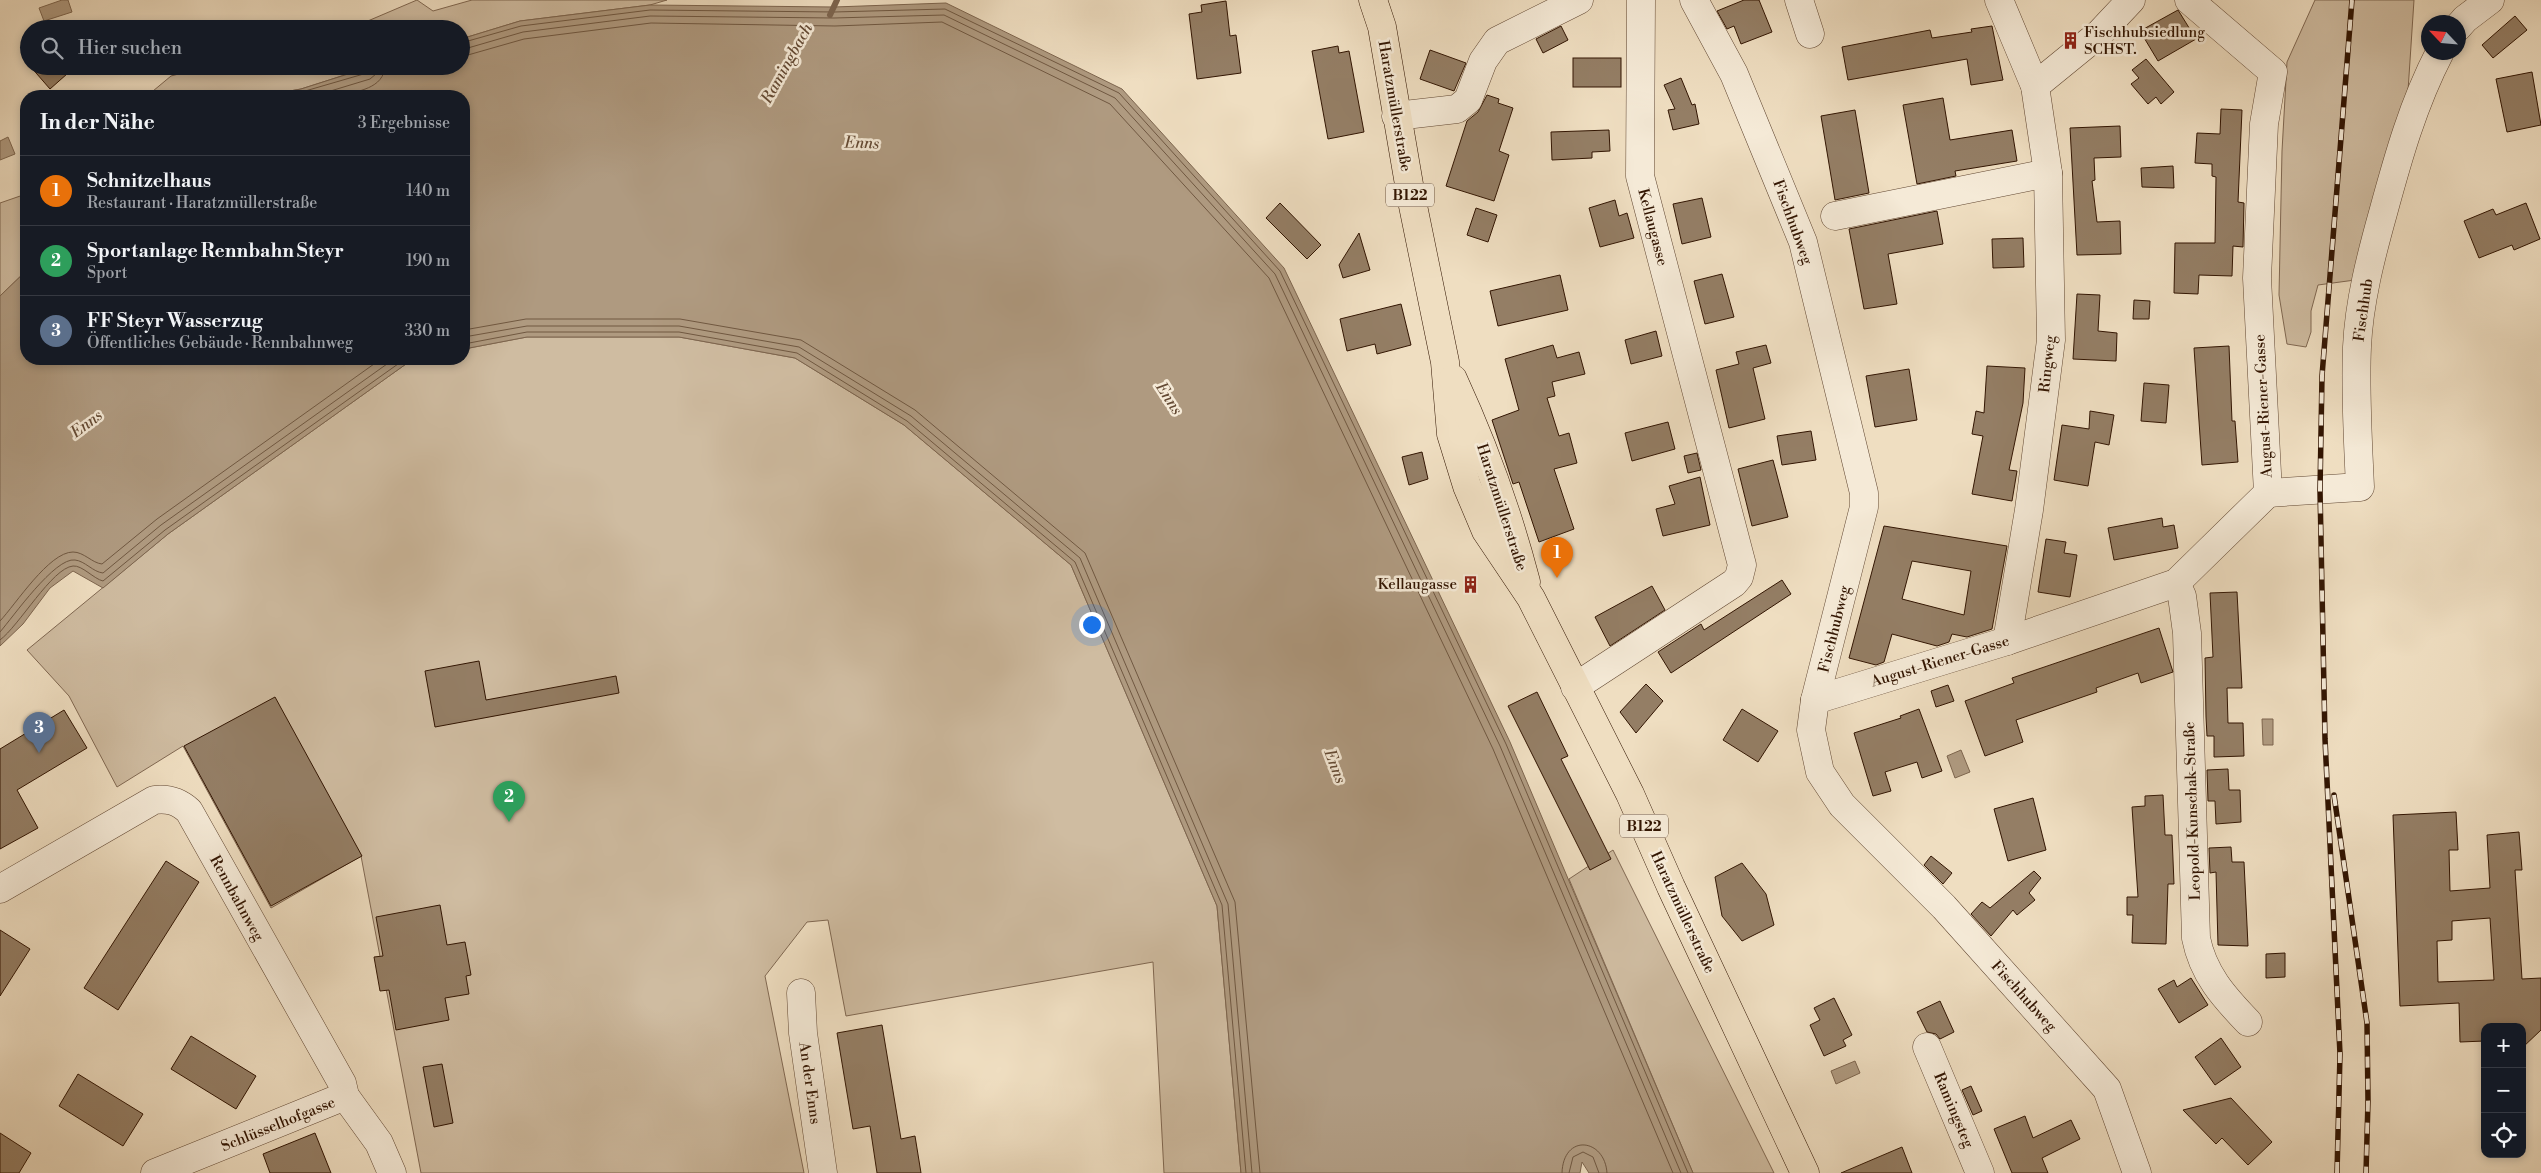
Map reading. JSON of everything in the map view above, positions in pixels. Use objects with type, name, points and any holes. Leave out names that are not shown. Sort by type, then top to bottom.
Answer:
[{"type":"main road","name":"Haratzmüllerstraße","points":[[1373,0],[1382,27],[1396,116],[1445,362],[1451,434],[1467,486],[1486,532],[1531,598],[1630,794],[1671,887],[1805,1173]]},
{"type":"main road","name":"Haratzmüllerstraße","points":[[1382,27],[1385,0]]},
{"type":"street","points":[[1396,116],[1457,109],[1468,100],[1482,61],[1497,42],[1579,0]]},
{"type":"street","name":"Kellaugasse","points":[[1575,686],[1734,583],[1739,577],[1742,566],[1640,176],[1641,0]]},
{"type":"street","name":"Fischhubweg","points":[[1694,0],[1734,74],[1803,242],[1864,493],[1864,507],[1815,700],[1811,730],[1820,772],[1842,805],[1944,907],[2108,1088],[2137,1173]]},
{"type":"street","points":[[1799,0],[1810,34]]},
{"type":"street","name":"Ringweg","points":[[1998,0],[2035,86],[2048,173],[2051,340],[2029,510],[2007,641]]},
{"type":"street","points":[[2035,86],[2100,33],[2130,0]]},
{"type":"street","name":"August-Riener-Gasse","points":[[1815,700],[2007,641],[2176,583],[2268,493],[2257,278],[2264,124],[2274,72],[2189,0]]},
{"type":"street","points":[[2466,18],[2490,0]]},
{"type":"street","name":"Fischhub","points":[[2268,493],[2360,487],[2357,346],[2362,308],[2372,256],[2410,119],[2436,60]]},
{"type":"street","points":[[1835,216],[2048,173]]},
{"type":"street","name":"Leopold-Kunschak-Straße","points":[[2176,583],[2182,596],[2187,633],[2196,938],[2200,958],[2212,982],[2248,1022]]},
{"type":"street","name":"Rennbahnweg","points":[[0,889],[154,800],[163,798],[181,804],[189,811],[342,1083],[345,1096],[378,1143],[392,1173]]},
{"type":"street","name":"An der Enns","points":[[801,993],[803,1034],[823,1173]]},
{"type":"street","name":"Ramingsteg","points":[[1928,1047],[1980,1173]]},
{"type":"street","name":"Schlüsselhofgasse","points":[[155,1173],[345,1096]]},
{"type":"shaded area","points":[[417,0],[433,11],[472,0],[667,0],[650,5],[520,21],[470,36],[470,20],[370,20]]},
{"type":"shaded area","points":[[2315,0],[2414,0],[2408,91],[2355,280],[2318,285],[2311,311],[2311,332],[2306,347],[2287,344],[2279,295],[2282,151],[2287,62]]},
{"type":"shaded area","points":[[345,75],[295,90],[154,90],[171,76]]},
{"type":"shaded area","points":[[20,196],[20,277],[0,296],[0,203]]},
{"type":"shaded area","points":[[527,337],[679,337],[795,358],[904,425],[1071,565],[1217,906],[1241,1173],[1164,1173],[1153,962],[846,1016],[828,920],[807,922],[765,976],[804,1173],[421,1173],[361,856],[271,908],[183,746],[117,787],[69,696],[27,650],[168,534],[405,365],[470,365],[470,348]]},
{"type":"shaded area","points":[[1613,850],[1774,1173],[1693,1173],[1569,879]]},
{"type":"water","points":[[62,0],[68,0],[72,12],[44,20],[39,8]]},
{"type":"water","name":"Enns","points":[[946,3],[1122,89],[1284,268],[1510,742],[1693,1173],[1589,1173],[1582,1162],[1580,1173],[1241,1173],[1217,906],[1071,565],[904,425],[795,358],[679,337],[527,337],[470,348],[470,90],[295,90],[345,75],[470,75],[470,36],[520,21],[650,5],[834,7]]},
{"type":"water","points":[[8,137],[15,154],[0,160],[0,141]]},
{"type":"water","name":"Enns","points":[[20,277],[20,365],[405,365],[168,534],[103,588],[73,571],[50,588],[23,624],[0,646],[0,296]]},
{"type":"water","points":[[2262,719],[2273,719],[2273,745],[2263,745]]},
{"type":"water","points":[[1961,750],[1970,772],[1955,778],[1947,756]]},
{"type":"water","points":[[1855,1061],[1860,1073],[1836,1084],[1831,1071]]},
{"type":"building","points":[[1744,0],[1759,0],[1772,32],[1741,44],[1734,26],[1727,29],[1717,11]]},
{"type":"building","points":[[1226,1],[1230,36],[1236,35],[1241,73],[1197,79],[1189,14],[1202,12],[1201,5]]},
{"type":"building","points":[[2178,10],[2196,39],[2158,61],[2140,31]]},
{"type":"building","points":[[2515,16],[2527,30],[2493,58],[2482,45]]},
{"type":"building","points":[[1561,26],[1568,40],[1543,53],[1536,39]]},
{"type":"building","points":[[1992,26],[2003,80],[1971,85],[1967,59],[1848,80],[1842,47],[1930,30],[1932,38],[1972,32],[1971,29]]},
{"type":"building","points":[[1338,46],[1339,53],[1349,51],[1364,132],[1328,139],[1312,51]]},
{"type":"building","points":[[1430,50],[1466,63],[1454,91],[1420,79]]},
{"type":"building","points":[[1573,58],[1621,58],[1621,87],[1573,87]]},
{"type":"building","points":[[2146,59],[2174,92],[2161,104],[2156,97],[2148,104],[2131,84],[2139,78],[2132,70]]},
{"type":"building","points":[[2532,72],[2541,125],[2507,132],[2496,79]]},
{"type":"building","points":[[38,75],[66,75],[50,89]]},
{"type":"building","points":[[1681,78],[1692,105],[1695,104],[1699,124],[1673,130],[1668,110],[1675,109],[1664,85]]},
{"type":"building","points":[[1487,95],[1499,99],[1498,103],[1513,108],[1499,151],[1509,155],[1494,201],[1446,186],[1467,121],[1478,112]]},
{"type":"building","points":[[1943,98],[1950,140],[2012,130],[2017,161],[1955,171],[1956,176],[1917,184],[1903,105]]},
{"type":"building","points":[[2221,109],[2242,110],[2238,202],[2244,203],[2243,247],[2233,246],[2232,276],[2199,275],[2198,294],[2174,293],[2175,243],[2215,243],[2216,177],[2212,176],[2212,164],[2195,163],[2197,133],[2220,134]]},
{"type":"building","points":[[1855,110],[1869,193],[1835,200],[1821,116]]},
{"type":"building","points":[[2120,126],[2121,157],[2094,158],[2095,180],[2092,181],[2097,222],[2120,221],[2121,254],[2077,255],[2070,128]]},
{"type":"building","points":[[1609,130],[1610,151],[1592,152],[1592,158],[1552,160],[1551,132]]},
{"type":"building","points":[[2173,166],[2174,188],[2142,187],[2141,168]]},
{"type":"building","points":[[1702,198],[1711,237],[1682,244],[1673,204]]},
{"type":"building","points":[[1615,200],[1619,216],[1627,213],[1634,238],[1600,247],[1589,208]]},
{"type":"building","points":[[1280,203],[1321,245],[1307,259],[1266,218]]},
{"type":"building","points":[[2526,203],[2540,239],[2514,250],[2512,245],[2479,258],[2464,221],[2493,209],[2496,215]]},
{"type":"building","points":[[1476,208],[1497,215],[1488,242],[1467,235]]},
{"type":"building","points":[[1937,211],[1943,244],[1888,254],[1897,304],[1864,309],[1849,229]]},
{"type":"building","points":[[1359,233],[1370,270],[1343,278],[1339,265]]},
{"type":"building","points":[[2023,238],[2024,267],[1993,268],[1992,239]]},
{"type":"building","points":[[1722,274],[1734,317],[1705,324],[1694,281]]},
{"type":"building","points":[[1560,275],[1568,310],[1498,326],[1490,291]]},
{"type":"building","points":[[2077,294],[2100,295],[2098,331],[2117,333],[2116,361],[2073,359]]},
{"type":"building","points":[[2134,300],[2150,301],[2149,319],[2133,319]]},
{"type":"building","points":[[1401,304],[1411,345],[1377,354],[1375,344],[1347,351],[1340,319]]},
{"type":"building","points":[[1656,331],[1662,356],[1631,364],[1625,340]]},
{"type":"building","points":[[1553,345],[1557,358],[1579,352],[1585,374],[1552,382],[1555,396],[1547,398],[1559,436],[1569,433],[1577,463],[1554,469],[1574,529],[1539,542],[1519,482],[1513,484],[1492,420],[1519,410],[1505,359]]},
{"type":"building","points":[[1766,345],[1771,363],[1753,368],[1765,419],[1729,428],[1716,370],[1739,364],[1736,352]]},
{"type":"building","points":[[2229,346],[2232,421],[2235,421],[2238,462],[2202,465],[2194,348]]},
{"type":"building","points":[[1987,366],[2025,368],[2023,403],[2009,470],[2017,471],[2012,501],[1972,494],[1983,436],[1972,434],[1976,411],[1984,413]]},
{"type":"building","points":[[1909,369],[1917,420],[1875,427],[1866,376]]},
{"type":"building","points":[[2144,383],[2169,385],[2166,423],[2141,421]]},
{"type":"building","points":[[2090,411],[2114,415],[2109,445],[2095,442],[2088,486],[2054,480],[2062,425],[2089,429]]},
{"type":"building","points":[[1668,422],[1675,449],[1632,461],[1625,433]]},
{"type":"building","points":[[1811,431],[1816,460],[1782,465],[1777,436]]},
{"type":"building","points":[[1422,452],[1428,479],[1409,485],[1402,457]]},
{"type":"building","points":[[1697,453],[1701,470],[1688,473],[1684,456]]},
{"type":"building","points":[[1773,460],[1788,517],[1752,526],[1738,469]]},
{"type":"building","points":[[1700,477],[1710,525],[1663,536],[1656,509],[1675,504],[1669,486]]},
{"type":"building","points":[[2162,518],[2163,527],[2174,525],[2178,548],[2114,560],[2108,528]]},
{"type":"building","points":[[1884,526],[2007,546],[1992,629],[1967,637],[1952,634],[1949,642],[1937,646],[1892,634],[1884,662],[1876,665],[1849,658]],"holes":[[[1912,561],[1971,571],[1964,615],[1902,599]]]},
{"type":"building","points":[[2046,539],[2066,542],[2064,553],[2077,555],[2070,597],[2038,592]]},
{"type":"building","points":[[1782,580],[1791,594],[1671,673],[1658,652],[1701,624],[1704,630]]},
{"type":"building","points":[[1652,586],[1665,610],[1610,646],[1595,617]]},
{"type":"building","points":[[2237,592],[2242,688],[2227,688],[2228,723],[2243,723],[2244,756],[2214,757],[2214,736],[2207,736],[2206,717],[2205,658],[2213,657],[2210,593]]},
{"type":"building","points":[[2159,628],[2173,672],[2141,683],[2138,673],[2096,688],[2097,692],[2016,720],[2023,742],[1985,756],[1965,701],[2014,683],[2012,678]]},
{"type":"building","points":[[479,661],[486,700],[616,676],[619,693],[435,727],[425,671]]},
{"type":"building","points":[[1646,684],[1663,701],[1636,733],[1620,712]]},
{"type":"building","points":[[1948,685],[1954,701],[1936,707],[1931,691]]},
{"type":"building","points":[[1537,692],[1568,756],[1561,759],[1611,859],[1590,870],[1508,706]]},
{"type":"building","points":[[275,697],[362,856],[271,906],[184,746]]},
{"type":"building","points":[[1742,709],[1778,731],[1758,762],[1723,740]]},
{"type":"building","points":[[1919,709],[1942,771],[1922,778],[1917,762],[1885,772],[1891,791],[1873,796],[1854,733],[1901,718],[1900,716]]},
{"type":"building","points":[[64,710],[87,748],[17,790],[38,828],[0,849],[0,749]]},
{"type":"building","points":[[2228,769],[2229,790],[2240,790],[2241,822],[2216,824],[2215,801],[2208,801],[2207,770]]},
{"type":"building","points":[[2163,795],[2165,835],[2172,835],[2174,884],[2168,884],[2166,944],[2132,943],[2133,915],[2127,915],[2127,897],[2138,897],[2132,807],[2145,806],[2145,796]]},
{"type":"building","points":[[2033,798],[2046,850],[2008,861],[1994,809]]},
{"type":"building","points":[[2456,812],[2458,850],[2449,850],[2450,891],[2490,888],[2487,835],[2519,832],[2522,870],[2515,870],[2522,979],[2541,978],[2541,1030],[2526,1044],[2526,1023],[2481,1023],[2481,1041],[2460,1042],[2459,1003],[2400,1006],[2393,815]],"holes":[[[2490,918],[2494,980],[2438,982],[2437,941],[2452,940],[2452,921]]]},
{"type":"building","points":[[2231,847],[2232,862],[2244,862],[2248,946],[2218,945],[2216,872],[2210,873],[2209,848]]},
{"type":"building","points":[[1931,856],[1952,873],[1943,884],[1924,865]]},
{"type":"building","points":[[166,861],[199,882],[118,1010],[84,988]]},
{"type":"building","points":[[1742,863],[1766,894],[1774,925],[1742,941],[1722,916],[1715,877]]},
{"type":"building","points":[[2034,871],[2041,878],[2029,893],[2035,900],[2017,915],[2013,910],[1991,936],[1971,914],[1982,902],[1990,908]]},
{"type":"building","points":[[440,905],[447,945],[465,942],[471,975],[466,976],[469,994],[445,998],[449,1020],[396,1030],[389,990],[380,991],[374,957],[383,956],[376,917]]},
{"type":"building","points":[[0,930],[30,949],[0,996]]},
{"type":"building","points":[[2285,953],[2285,977],[2266,978],[2266,954]]},
{"type":"building","points":[[2191,978],[2208,1005],[2179,1023],[2158,989],[2174,980],[2177,987]]},
{"type":"building","points":[[1834,998],[1852,1035],[1843,1040],[1846,1046],[1824,1056],[1810,1025],[1820,1020],[1814,1008]]},
{"type":"building","points":[[1940,1001],[1954,1032],[1940,1039],[1936,1034],[1927,1032],[1917,1012]]},
{"type":"building","points":[[882,1025],[901,1139],[915,1136],[921,1173],[877,1173],[870,1126],[853,1129],[837,1033]]},
{"type":"building","points":[[191,1036],[256,1076],[236,1109],[171,1069]]},
{"type":"building","points":[[2221,1038],[2241,1067],[2215,1085],[2195,1057]]},
{"type":"building","points":[[442,1064],[453,1123],[434,1127],[423,1067]]},
{"type":"building","points":[[78,1074],[143,1114],[123,1146],[59,1106]]},
{"type":"building","points":[[1971,1086],[1982,1111],[1973,1115],[1962,1090]]},
{"type":"building","points":[[2231,1098],[2272,1142],[2248,1165],[2222,1138],[2216,1144],[2183,1110]]},
{"type":"building","points":[[2025,1116],[2033,1138],[2071,1120],[2080,1139],[2042,1158],[2048,1173],[2012,1173],[1994,1129]]},
{"type":"building","points":[[0,1133],[31,1153],[19,1173],[0,1173]]},
{"type":"building","points":[[315,1133],[331,1173],[270,1173],[263,1154]]},
{"type":"building","points":[[1902,1147],[1912,1173],[1841,1173]]},
{"type":"waterway","name":"Ramingbach","points":[[830,15],[837,0]]},
{"type":"railway","points":[[2337,1173],[2340,1054],[2325,739],[2320,490],[2322,376],[2352,0]]},
{"type":"railway","points":[[2334,795],[2367,1023],[2368,1101],[2366,1173]]},
{"type":"place","name":"Fischhubsiedlung SCHST.","points":[[2070,41]]},
{"type":"place","name":"Schnitzelhaus","points":[[1557,578]]},
{"type":"place","name":"Kellaugasse","points":[[1471,584]]},
{"type":"place","name":"FF Steyr Wasserzug","points":[[39,753]]},
{"type":"place","name":"Sportanlage Rennbahn Steyr","points":[[509,822]]}]
